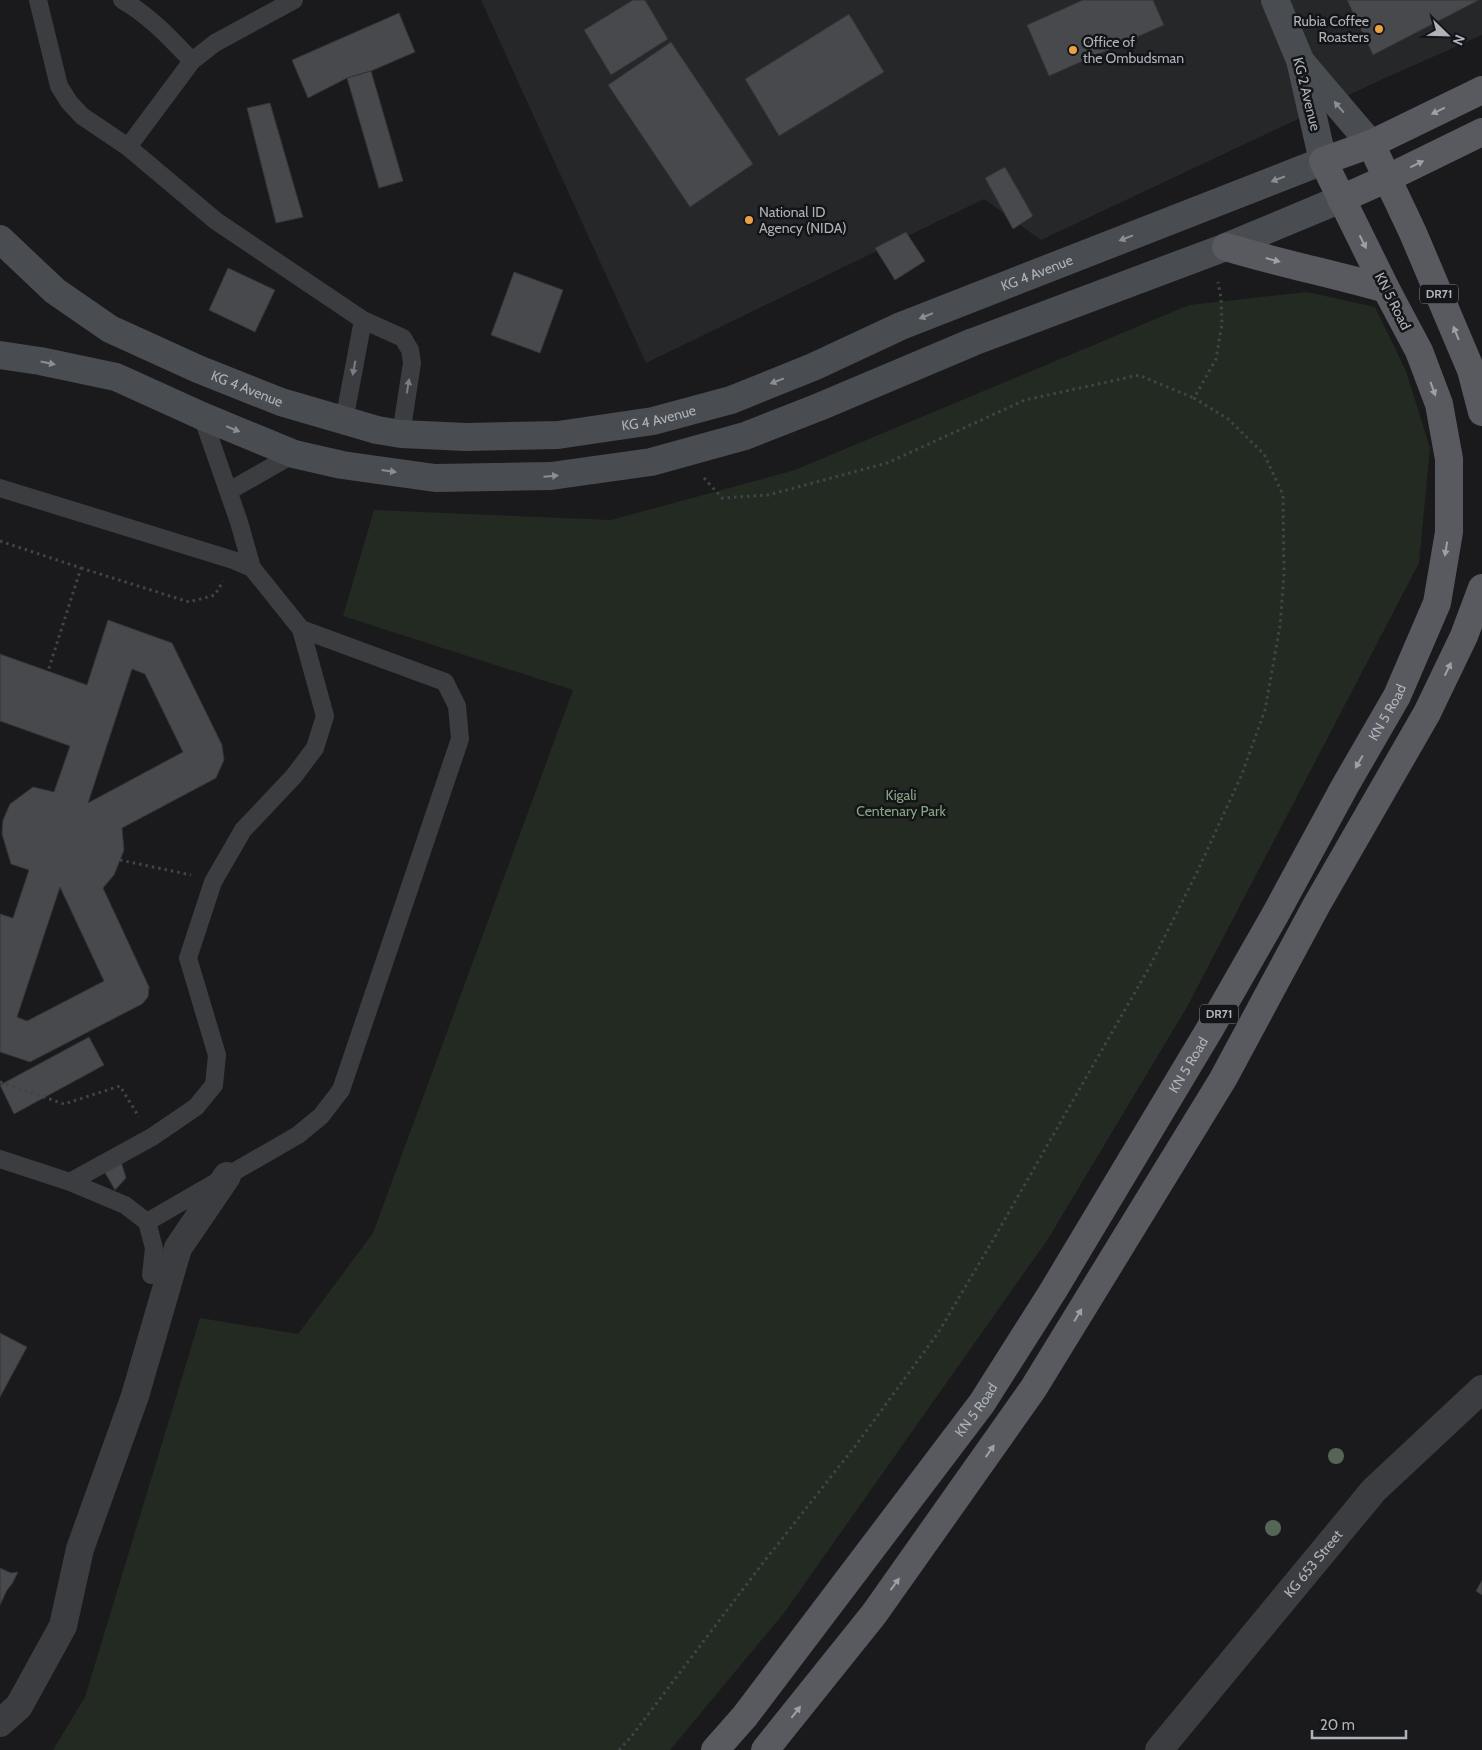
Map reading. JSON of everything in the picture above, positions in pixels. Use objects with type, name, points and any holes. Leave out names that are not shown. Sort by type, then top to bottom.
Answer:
[{"type":"main road","name":"KG 2 Avenue","points":[[1275,0],[1300,60],[1323,161]]},
{"type":"main road","points":[[1300,60],[1371,144]]},
{"type":"main road","points":[[1323,161],[1371,144],[1482,90]]},
{"type":"main road","points":[[0,355],[40,361],[116,377],[202,416],[294,454],[342,465],[435,478],[551,476],[651,462],[745,436],[973,342],[1219,249],[1342,199],[1482,132]]},
{"type":"main road","name":"DR71","points":[[1371,144],[1413,233],[1471,370],[1482,412]]},
{"type":"main road","name":"KN 5 Road","points":[[715,1750],[745,1716],[982,1403],[1053,1291],[1212,1027],[1275,915],[1345,786],[1397,696],[1437,603],[1449,532],[1449,459],[1439,404],[1419,351],[1323,161]]},
{"type":"main road","name":"KG 4 Avenue","points":[[0,239],[55,291],[110,329],[198,369],[272,398],[344,421],[400,434],[466,437],[558,435],[654,421],[731,400],[813,368],[901,326],[1323,161]]},
{"type":"main road","points":[[1219,249],[1325,272],[1386,289]]},
{"type":"main road","points":[[954,305],[973,342]]},
{"type":"main road","name":"DR71","points":[[765,1750],[874,1614],[1033,1389],[1223,1079],[1316,906],[1426,713],[1464,636],[1482,588]]},
{"type":"main road","points":[[1464,636],[1482,613]]},
{"type":"street","points":[[0,1723],[19,1706],[63,1626],[80,1549],[135,1396],[178,1248],[227,1176]]},
{"type":"street","name":"KG 653 Street","points":[[1159,1750],[1374,1490],[1482,1389]]},
{"type":"lane","points":[[38,0],[59,86],[69,102],[82,116],[128,147],[216,221],[363,320],[403,338],[410,350],[412,363],[400,434]]},
{"type":"lane","points":[[122,0],[161,28],[192,61]]},
{"type":"lane","points":[[128,147],[192,61],[216,43],[294,0]]},
{"type":"lane","points":[[344,421],[363,320]]},
{"type":"lane","points":[[70,1182],[152,1137],[196,1107],[214,1085],[218,1055],[188,958],[213,882],[243,830],[294,776],[316,748],[325,716],[301,629],[252,568],[202,416]]},
{"type":"lane","points":[[228,491],[294,454]]},
{"type":"lane","points":[[0,488],[233,560],[252,568]]},
{"type":"lane","points":[[147,1222],[298,1135],[322,1116],[340,1090],[460,740],[457,706],[445,682],[301,629]]},
{"type":"lane","points":[[0,1158],[70,1182],[125,1205],[147,1222],[154,1248],[151,1275]]},
{"type":"path","points":[[1194,398],[1216,359],[1222,324],[1219,249]]},
{"type":"path","points":[[619,1750],[648,1715],[758,1568],[856,1445],[938,1333],[1150,966],[1198,870],[1242,774],[1265,710],[1280,626],[1284,574],[1282,495],[1264,454],[1228,419],[1194,398],[1139,375],[1025,400],[887,463],[768,495],[722,498],[682,453]]},
{"type":"path","points":[[0,541],[189,602],[215,595],[233,560]]},
{"type":"path","points":[[48,671],[80,568]]},
{"type":"path","points":[[120,860],[187,874],[213,882]]},
{"type":"path","points":[[0,1082],[64,1104],[120,1086],[152,1137]]},
{"type":"shaded area","points":[[481,0],[1482,0],[1482,35],[1383,79],[1041,240],[984,199],[646,363]]},
{"type":"green space","name":"Kigali Centenary Park","points":[[1307,292],[1375,307],[1406,371],[1430,448],[1419,563],[1187,1007],[1048,1239],[784,1613],[670,1750],[53,1750],[85,1697],[200,1318],[298,1334],[373,1233],[573,690],[343,616],[374,510],[611,520],[795,470],[1189,305]]},
{"type":"building","points":[[633,0],[645,0],[668,39],[611,75],[584,30]]},
{"type":"building","name":"Office of the Ombudsman","points":[[1083,0],[1153,0],[1164,25],[1049,76],[1027,25]]},
{"type":"building","points":[[1347,0],[1479,0],[1373,55]]},
{"type":"building","points":[[399,13],[415,52],[371,71],[347,78],[308,98],[292,60]]},
{"type":"building","points":[[849,14],[884,72],[779,136],[745,79]]},
{"type":"building","points":[[671,42],[753,164],[690,207],[608,85]]},
{"type":"building","points":[[371,71],[403,181],[379,188],[347,78]]},
{"type":"building","points":[[270,103],[303,217],[276,223],[247,108]]},
{"type":"building","points":[[1005,167],[1033,216],[1013,229],[985,178]]},
{"type":"building","points":[[906,232],[925,261],[895,280],[875,248]]},
{"type":"building","points":[[228,268],[275,290],[255,332],[209,310]]},
{"type":"building","points":[[514,272],[563,290],[540,353],[491,335]]},
{"type":"building","points":[[108,620],[172,643],[222,745],[224,760],[216,778],[122,828],[124,850],[114,875],[103,888],[149,987],[148,997],[142,1004],[30,1062],[0,1052],[0,914],[13,918],[29,870],[11,864],[2,834],[3,820],[10,804],[33,787],[54,792],[70,746],[0,721],[0,654],[87,685]],"holes":[[[132,669],[145,674],[183,752],[88,803]],[[60,887],[104,981],[27,1021],[17,1017]]]},
{"type":"building","points":[[89,1037],[104,1065],[14,1114],[0,1085]]},
{"type":"building","points":[[117,1148],[126,1178],[115,1190],[97,1159]]},
{"type":"building","points":[[0,1333],[27,1347],[0,1397]]},
{"type":"building","points":[[0,1568],[11,1573],[18,1572],[0,1605]]},
{"type":"building","points":[[1482,1580],[1482,1595],[1476,1591]]},
{"type":"place","name":"Rubia Coffee Roasters","points":[[1379,29]]},
{"type":"place","name":"Office of the Ombudsman","points":[[1073,50]]},
{"type":"place","name":"National ID Agency (NIDA)","points":[[749,220]]}]
